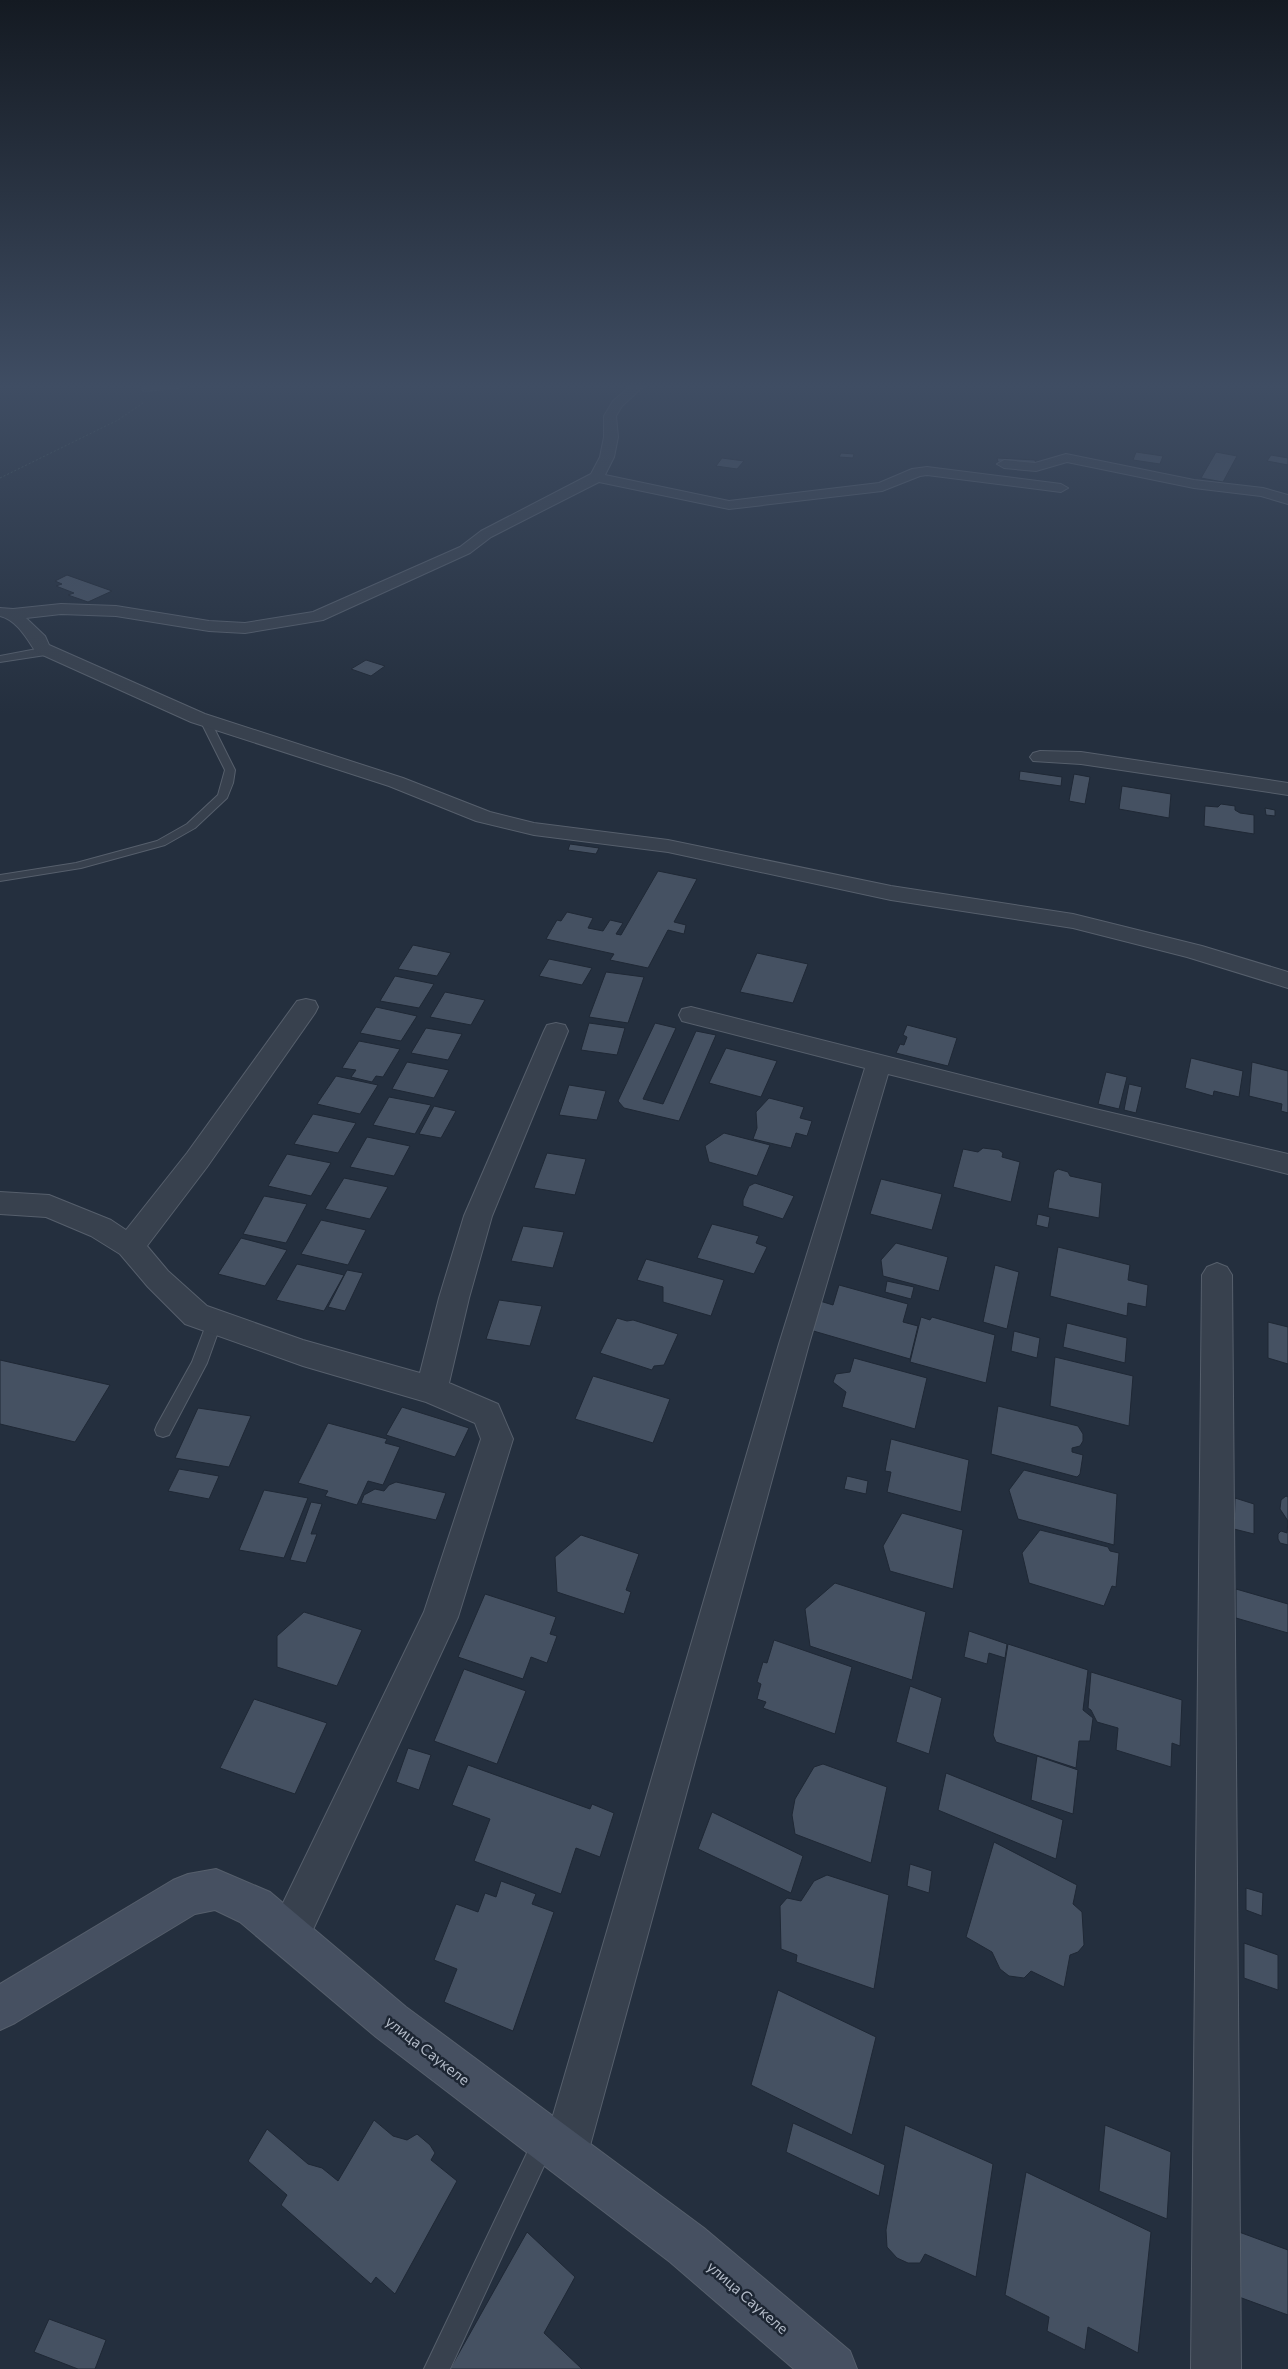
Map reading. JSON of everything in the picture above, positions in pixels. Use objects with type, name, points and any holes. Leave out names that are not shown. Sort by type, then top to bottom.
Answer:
[{"type":"street","points":[[7,613],[61,609],[116,611],[209,626],[245,628],[317,616],[465,550],[486,534],[562,495]]},
{"type":"street","points":[[679,495],[729,505],[818,495]]},
{"type":"street","points":[[1270,495],[1288,500]]},
{"type":"street","points":[[7,613],[38,640],[42,648],[205,720],[396,782],[483,817],[534,829],[668,846],[891,893],[1073,921],[1194,951],[1288,980]]},
{"type":"street","points":[[1040,756],[1081,758],[1288,789]]},
{"type":"street","points":[[130,1246],[197,1160],[306,1007]]},
{"type":"street","points":[[691,1015],[1288,1164]]},
{"type":"street","points":[[432,1390],[454,1298],[478,1216],[556,1031]]},
{"type":"street","points":[[555,2146],[879,1062]]},
{"type":"street","points":[[0,1203],[49,1206],[101,1228],[130,1246],[158,1279],[196,1315],[303,1353],[432,1390],[487,1414],[497,1439],[493,1458],[440,1617],[289,1934]]},
{"type":"street","points":[[1216,2369],[1217,1275]]},
{"type":"street","name":"улица Саукеле","points":[[0,2008],[188,1895],[216,1889],[255,1906],[391,2022],[687,2245],[832,2369]]},
{"type":"lane","points":[[0,659],[42,651],[52,651]]},
{"type":"lane","points":[[0,878],[77,866],[160,843],[191,826],[223,796],[228,784],[230,770],[205,720]]},
{"type":"lane","points":[[163,1430],[199,1363],[214,1321]]},
{"type":"lane","points":[[437,2369],[555,2146]]},
{"type":"building","points":[[67,575],[112,591],[88,602],[68,595],[74,593],[56,586],[62,584],[55,581]]},
{"type":"building","points":[[366,660],[385,666],[371,676],[351,669]]},
{"type":"building","points":[[1020,771],[1062,777],[1061,786],[1019,780]]},
{"type":"building","points":[[1074,774],[1090,777],[1085,804],[1069,801]]},
{"type":"building","points":[[1122,786],[1171,794],[1169,818],[1119,809]]},
{"type":"building","points":[[1221,804],[1235,806],[1235,810],[1240,813],[1254,815],[1254,834],[1204,826],[1205,806],[1218,807]]},
{"type":"building","points":[[1265,808],[1275,810],[1275,816],[1266,815]]},
{"type":"building","points":[[570,844],[599,848],[596,854],[568,850]]},
{"type":"building","points":[[658,871],[697,879],[674,922],[686,925],[684,934],[668,930],[648,968],[610,960],[614,954],[546,939],[557,920],[561,921],[567,912],[593,918],[588,928],[603,931],[610,920],[623,923],[616,934],[621,935]]},
{"type":"building","points":[[413,945],[451,953],[437,976],[398,969]]},
{"type":"building","points":[[757,953],[808,964],[793,1003],[740,992]]},
{"type":"building","points":[[549,959],[592,968],[582,985],[539,976]]},
{"type":"building","points":[[606,972],[644,977],[628,1023],[589,1017]]},
{"type":"building","points":[[395,976],[434,984],[419,1008],[380,1001]]},
{"type":"building","points":[[445,992],[485,1000],[471,1025],[430,1017]]},
{"type":"building","points":[[376,1007],[417,1016],[401,1041],[360,1033]]},
{"type":"building","points":[[589,1023],[625,1028],[617,1055],[581,1050]]},
{"type":"building","points":[[655,1023],[676,1028],[643,1099],[663,1104],[696,1031],[716,1035],[679,1121],[624,1108],[618,1101]]},
{"type":"building","points":[[907,1025],[957,1038],[948,1066],[896,1053],[900,1044],[904,1045],[907,1037],[903,1035]]},
{"type":"building","points":[[426,1028],[462,1034],[448,1060],[411,1053]]},
{"type":"building","points":[[359,1041],[400,1049],[383,1077],[376,1076],[372,1082],[351,1077],[356,1070],[342,1068]]},
{"type":"building","points":[[726,1048],[777,1061],[761,1097],[709,1083]]},
{"type":"building","points":[[1191,1058],[1243,1071],[1239,1097],[1214,1091],[1213,1096],[1185,1088]]},
{"type":"building","points":[[407,1062],[449,1070],[434,1098],[392,1089]]},
{"type":"building","points":[[1252,1062],[1288,1071],[1288,1113],[1281,1111],[1282,1104],[1249,1096]]},
{"type":"building","points":[[1106,1072],[1127,1077],[1119,1109],[1098,1104]]},
{"type":"building","points":[[336,1076],[378,1085],[360,1114],[317,1104]]},
{"type":"building","points":[[1129,1084],[1142,1087],[1136,1113],[1124,1110]]},
{"type":"building","points":[[569,1085],[606,1091],[597,1120],[559,1115]]},
{"type":"building","points":[[389,1097],[431,1105],[415,1134],[373,1125]]},
{"type":"building","points":[[769,1098],[804,1107],[800,1118],[812,1121],[807,1136],[796,1133],[791,1148],[753,1139],[757,1128],[756,1112]]},
{"type":"building","points":[[434,1106],[456,1111],[441,1138],[419,1134]]},
{"type":"building","points":[[313,1114],[356,1123],[338,1153],[294,1144]]},
{"type":"building","points":[[724,1133],[770,1145],[757,1176],[709,1162],[705,1146]]},
{"type":"building","points":[[367,1137],[410,1146],[394,1176],[350,1167]]},
{"type":"building","points":[[983,1148],[999,1150],[1003,1153],[1002,1157],[1020,1162],[1011,1202],[953,1187],[963,1149],[978,1152]]},
{"type":"building","points":[[547,1153],[586,1159],[575,1195],[534,1188]]},
{"type":"building","points":[[287,1154],[331,1163],[311,1196],[268,1186]]},
{"type":"building","points":[[1058,1169],[1068,1172],[1070,1176],[1102,1183],[1099,1218],[1048,1208],[1054,1172]]},
{"type":"building","points":[[344,1178],[388,1187],[370,1219],[325,1209]]},
{"type":"building","points":[[881,1179],[942,1194],[932,1230],[870,1214]]},
{"type":"building","points":[[755,1183],[794,1196],[783,1219],[743,1206],[743,1200],[749,1186]]},
{"type":"building","points":[[264,1196],[307,1204],[286,1243],[243,1234]]},
{"type":"building","points":[[1038,1214],[1050,1217],[1048,1228],[1036,1225]]},
{"type":"building","points":[[321,1220],[366,1230],[348,1265],[301,1254]]},
{"type":"building","points":[[712,1224],[759,1236],[756,1243],[767,1247],[754,1274],[697,1258]]},
{"type":"building","points":[[523,1226],[564,1232],[553,1268],[511,1261]]},
{"type":"building","points":[[241,1238],[287,1250],[265,1286],[218,1274]]},
{"type":"building","points":[[896,1243],[948,1257],[939,1291],[883,1276],[881,1260]]},
{"type":"building","points":[[1058,1247],[1130,1265],[1128,1280],[1148,1285],[1146,1307],[1128,1303],[1127,1316],[1050,1296]]},
{"type":"building","points":[[646,1259],[724,1280],[711,1316],[663,1302],[663,1287],[637,1280]]},
{"type":"building","points":[[297,1264],[344,1275],[324,1311],[276,1300]]},
{"type":"building","points":[[995,1265],[1019,1272],[1007,1329],[983,1322]]},
{"type":"building","points":[[347,1270],[363,1273],[345,1311],[328,1307]]},
{"type":"building","points":[[887,1281],[914,1287],[911,1299],[885,1292]]},
{"type":"building","points":[[839,1285],[908,1304],[903,1322],[918,1326],[910,1359],[810,1330],[820,1301],[833,1305]]},
{"type":"building","points":[[499,1300],[542,1306],[530,1346],[486,1339]]},
{"type":"building","points":[[921,1317],[930,1320],[932,1317],[995,1335],[986,1383],[910,1362]]},
{"type":"building","points":[[617,1318],[627,1321],[633,1320],[678,1334],[664,1365],[654,1366],[652,1370],[600,1353]]},
{"type":"building","points":[[1268,1322],[1288,1327],[1288,1364],[1268,1358]]},
{"type":"building","points":[[1067,1323],[1127,1338],[1125,1363],[1063,1347]]},
{"type":"building","points":[[1014,1331],[1040,1338],[1037,1358],[1011,1351]]},
{"type":"building","points":[[1055,1357],[1133,1376],[1129,1426],[1050,1406]]},
{"type":"building","points":[[854,1358],[927,1378],[915,1429],[842,1407],[846,1392],[833,1382],[836,1374],[850,1372]]},
{"type":"building","points":[[0,1360],[110,1385],[75,1442],[0,1424]]},
{"type":"building","points":[[593,1376],[670,1399],[653,1443],[575,1419]]},
{"type":"building","points":[[998,1406],[1078,1426],[1083,1434],[1083,1441],[1080,1446],[1072,1448],[1072,1452],[1083,1455],[1080,1474],[1077,1477],[991,1454]]},
{"type":"building","points":[[402,1407],[469,1428],[455,1457],[386,1435]]},
{"type":"building","points":[[198,1408],[251,1416],[229,1467],[175,1458]]},
{"type":"building","points":[[328,1423],[387,1439],[385,1443],[400,1447],[383,1485],[368,1481],[357,1505],[325,1496],[328,1491],[298,1483]]},
{"type":"building","points":[[891,1439],[969,1460],[961,1512],[887,1492],[891,1472],[885,1471]]},
{"type":"building","points":[[179,1469],[219,1476],[209,1499],[168,1491]]},
{"type":"building","points":[[1024,1470],[1117,1494],[1114,1545],[1018,1519],[1009,1490]]},
{"type":"building","points":[[847,1476],[868,1481],[866,1494],[844,1489]]},
{"type":"building","points":[[396,1482],[446,1493],[436,1520],[361,1503],[364,1495],[375,1489],[384,1491],[389,1485]]},
{"type":"building","points":[[264,1490],[308,1498],[284,1558],[239,1550]]},
{"type":"building","points":[[1286,1496],[1288,1497],[1288,1521],[1280,1509],[1281,1500]]},
{"type":"building","points":[[1235,1498],[1254,1504],[1254,1534],[1234,1529]]},
{"type":"building","points":[[311,1502],[322,1504],[311,1534],[317,1534],[306,1563],[290,1560]]},
{"type":"building","points":[[902,1513],[963,1530],[953,1589],[890,1571],[883,1546]]},
{"type":"building","points":[[1288,1521],[1288,1545],[1280,1543],[1278,1534],[1281,1531],[1287,1533]]},
{"type":"building","points":[[1040,1530],[1108,1547],[1110,1551],[1119,1553],[1116,1587],[1112,1586],[1104,1606],[1029,1583],[1022,1553]]},
{"type":"building","points":[[581,1535],[639,1554],[626,1590],[631,1592],[624,1614],[557,1592],[555,1557]]},
{"type":"building","points":[[835,1583],[926,1612],[912,1680],[810,1646],[805,1609]]},
{"type":"building","points":[[1236,1589],[1288,1604],[1288,1633],[1236,1618]]},
{"type":"building","points":[[485,1594],[556,1617],[550,1634],[557,1636],[547,1663],[531,1657],[523,1679],[458,1657]]},
{"type":"building","points":[[304,1612],[362,1630],[337,1686],[277,1667],[277,1636]]},
{"type":"building","points":[[969,1631],[1007,1644],[1005,1658],[989,1653],[987,1664],[964,1657]]},
{"type":"building","points":[[774,1640],[852,1667],[835,1734],[763,1708],[766,1702],[757,1699],[761,1684],[757,1682],[763,1662],[767,1663]]},
{"type":"building","points":[[1008,1644],[1088,1670],[1083,1710],[1093,1718],[1090,1741],[1079,1741],[1076,1768],[996,1742],[993,1735]]},
{"type":"building","points":[[464,1669],[526,1691],[497,1764],[434,1741]]},
{"type":"building","points":[[1091,1672],[1182,1700],[1180,1746],[1172,1743],[1171,1767],[1116,1750],[1118,1728],[1097,1722],[1088,1708]]},
{"type":"building","points":[[910,1686],[942,1698],[929,1754],[896,1742]]},
{"type":"building","points":[[254,1699],[327,1723],[295,1794],[220,1768]]},
{"type":"building","points":[[408,1748],[431,1755],[419,1790],[396,1782]]},
{"type":"building","points":[[1037,1756],[1078,1770],[1073,1814],[1031,1800]]},
{"type":"building","points":[[823,1764],[887,1787],[871,1863],[795,1834],[792,1815],[795,1799],[814,1767]]},
{"type":"building","points":[[468,1765],[590,1809],[592,1804],[614,1813],[600,1857],[576,1848],[561,1894],[474,1861],[490,1819],[452,1805]]},
{"type":"building","points":[[946,1773],[1063,1820],[1056,1859],[938,1810]]},
{"type":"building","points":[[712,1812],[803,1856],[791,1893],[698,1849]]},
{"type":"building","points":[[994,1842],[1077,1885],[1073,1904],[1082,1912],[1084,1945],[1078,1952],[1070,1955],[1064,1987],[1031,1971],[1024,1978],[1009,1976],[1000,1969],[992,1952],[966,1937]]},
{"type":"building","points":[[910,1864],[932,1871],[929,1893],[907,1886]]},
{"type":"building","points":[[827,1875],[889,1895],[874,1989],[796,1962],[797,1955],[781,1949],[780,1906],[787,1898],[801,1901],[814,1881]]},
{"type":"building","points":[[501,1881],[536,1894],[532,1904],[554,1912],[513,2031],[444,2002],[457,1969],[434,1960],[456,1904],[478,1912],[485,1893],[496,1897]]},
{"type":"building","points":[[1246,1888],[1263,1893],[1262,1916],[1246,1910]]},
{"type":"building","points":[[1244,1943],[1278,1955],[1278,1990],[1244,1978]]},
{"type":"building","points":[[778,1990],[876,2037],[852,2135],[751,2085]]},
{"type":"building","points":[[374,2120],[393,2136],[407,2140],[417,2134],[430,2145],[435,2153],[431,2160],[457,2181],[395,2294],[376,2277],[371,2284],[281,2205],[287,2195],[248,2161],[267,2129],[308,2164],[322,2168],[338,2181]]},
{"type":"building","points":[[793,2123],[885,2165],[879,2196],[786,2152]]},
{"type":"building","points":[[905,2125],[993,2164],[976,2277],[925,2254],[920,2263],[908,2263],[897,2258],[887,2247],[886,2230]]},
{"type":"building","points":[[1105,2125],[1171,2152],[1167,2219],[1099,2191]]},
{"type":"building","points":[[1026,2172],[1151,2232],[1138,2353],[1088,2327],[1085,2350],[1047,2331],[1049,2317],[1005,2295]]},
{"type":"building","points":[[527,2232],[575,2277],[544,2333],[582,2369],[450,2369]]},
{"type":"building","points":[[1239,2232],[1288,2250],[1288,2315],[1239,2297]]},
{"type":"building","points":[[49,2319],[106,2340],[95,2369],[78,2369],[34,2352]]}]
